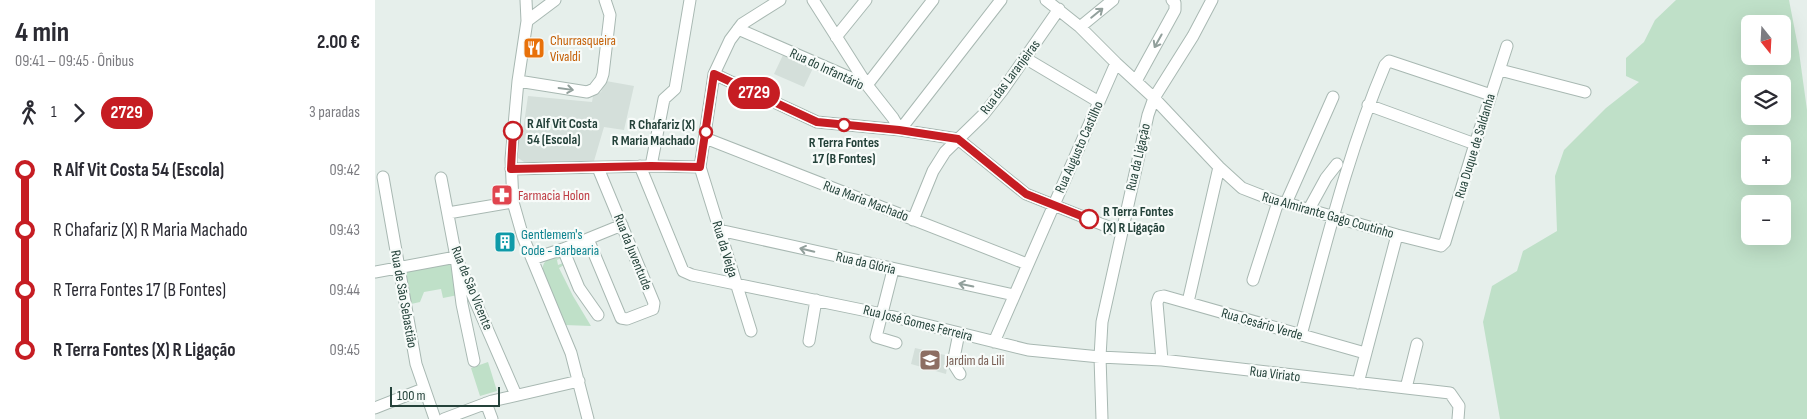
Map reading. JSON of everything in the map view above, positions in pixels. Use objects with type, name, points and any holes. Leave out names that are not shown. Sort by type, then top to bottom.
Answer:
[{"type":"street","points":[[526,0],[527,21],[518,81],[511,169],[513,202],[532,259],[571,353],[588,419]]},
{"type":"street","points":[[527,21],[555,0]]},
{"type":"street","points":[[518,81],[587,92],[594,89],[601,80],[610,15],[605,0]]},
{"type":"street","points":[[646,166],[664,99],[675,89],[690,0]]},
{"type":"street","points":[[511,169],[646,166],[700,167],[714,74],[730,40],[742,24],[779,0]]},
{"type":"street","name":"Rua do Infantário","points":[[813,0],[836,37],[853,74]]},
{"type":"street","points":[[836,37],[866,0]]},
{"type":"street","points":[[867,85],[933,0]]},
{"type":"street","points":[[899,130],[1001,0]]},
{"type":"street","name":"Rua Almirante Gago Coutinho","points":[[1046,0],[1080,27],[1242,188],[1282,202],[1441,246]]},
{"type":"street","points":[[1080,27],[1113,0]]},
{"type":"street","points":[[1108,81],[1117,78],[1134,80],[1175,10],[1173,0]]},
{"type":"street","name":"Rua da Ligação","points":[[1102,419],[1100,357],[1102,322],[1148,115],[1153,98],[1193,36],[1212,0]]},
{"type":"street","name":"Rua das Laranjeiras","points":[[913,220],[933,171],[945,152],[983,115],[1059,9]]},
{"type":"street","name":"Rua do Infantário","points":[[738,29],[853,74],[867,85],[893,118],[899,130]]},
{"type":"street","name":"Rua Duque de Saldanha","points":[[1441,246],[1445,242],[1507,46]]},
{"type":"street","points":[[1025,58],[1099,102]]},
{"type":"street","points":[[1301,335],[1334,216],[1368,105],[1385,65],[1389,61],[1491,95]]},
{"type":"street","name":"Rua Augusto Castilho","points":[[994,342],[1116,64]]},
{"type":"street","points":[[1500,70],[1585,92]]},
{"type":"street","points":[[714,74],[817,122],[899,130],[958,139],[1026,194],[1121,232]]},
{"type":"street","points":[[1253,280],[1282,202],[1333,97]]},
{"type":"street","points":[[1368,105],[1475,144]]},
{"type":"street","name":"Rua Maria Machado","points":[[705,138],[1027,264]]},
{"type":"street","points":[[1309,209],[1337,164]]},
{"type":"street","name":"Rua José Gomes Ferreira","points":[[646,166],[683,271],[692,275],[882,314],[1029,350],[1100,357]]},
{"type":"street","name":"Rua da Veiga","points":[[700,167],[751,332]]},
{"type":"street","points":[[1188,302],[1219,167]]},
{"type":"street","name":"Rua da Juventude","points":[[588,239],[621,318],[627,319],[653,309],[654,303],[598,168]]},
{"type":"street","name":"Rua de São Sebastião","points":[[383,177],[416,364],[423,389],[435,419]]},
{"type":"street","name":"Rua de São Vicente","points":[[441,178],[456,257],[516,395]]},
{"type":"street","points":[[447,213],[513,202]]},
{"type":"street","points":[[532,259],[563,249],[622,225]]},
{"type":"street","name":"Rua da Glória","points":[[719,230],[893,270],[1014,295]]},
{"type":"street","points":[[1358,383],[1397,235]]},
{"type":"street","points":[[563,249],[579,288],[598,315]]},
{"type":"street","points":[[375,272],[456,257],[462,304],[474,361]]},
{"type":"street","points":[[893,270],[876,337],[896,343]]},
{"type":"street","name":"Rua Cesário Verde","points":[[1162,360],[1157,303],[1159,297],[1164,296],[1365,353]]},
{"type":"street","points":[[809,342],[816,300]]},
{"type":"street","points":[[959,333],[953,363],[961,374]]},
{"type":"street","points":[[1406,388],[1417,344]]},
{"type":"street","name":"Rua Viriato","points":[[1100,357],[1162,360],[1450,393],[1459,406],[1458,419]]},
{"type":"street","points":[[443,419],[487,403],[579,381]]},
{"type":"street","points":[[375,408],[423,389]]},
{"type":"street","points":[[487,403],[493,419]]},
{"type":"shaded area","points":[[783,55],[813,68],[804,87],[774,74]]},
{"type":"shaded area","points":[[606,81],[634,86],[624,130],[604,127],[594,161],[530,163],[518,158],[519,132],[523,130],[528,96],[592,102],[593,96],[601,92]]},
{"type":"shaded area","name":"Jardim da Lili","points":[[915,348],[949,356],[946,374],[911,364]]},
{"type":"green space","points":[[1676,0],[1789,0],[1807,110],[1807,419],[1500,419],[1483,322],[1492,286],[1517,271],[1523,251],[1557,231],[1555,176],[1564,150],[1606,108],[1639,82],[1626,76],[1626,58],[1644,42],[1655,20]]},
{"type":"green space","points":[[558,256],[561,258],[557,260],[558,265],[563,263],[564,265],[559,268],[591,326],[565,325],[543,271],[543,266],[547,260]]},
{"type":"green space","points":[[452,261],[458,295],[443,298],[441,289],[424,292],[420,302],[411,304],[404,269]]},
{"type":"green space","points":[[488,362],[497,391],[480,396],[471,368]]},
{"type":"bus line","name":"2729","points":[[513,131],[511,169],[651,166],[700,167],[714,74],[817,122],[899,130],[958,139],[1026,194],[1089,219]]},
{"type":"place","name":"Churrasqueira Vivaldi","points":[[534,48]]},
{"type":"place","name":"R Terra Fontes 17 (B Fontes)","points":[[844,125]]},
{"type":"place","name":"R Alf Vit Costa 54 (Escola)","points":[[513,131]]},
{"type":"place","name":"R Chafariz (X) R Maria Machado","points":[[706,132]]},
{"type":"place","name":"Farmacia Holon","points":[[502,195]]},
{"type":"place","name":"R Terra Fontes (X) R Ligação","points":[[1089,219]]},
{"type":"place","name":"Gentlemem's Code - Barbearia","points":[[505,242]]},
{"type":"place","name":"Jardim da Lili","points":[[930,360]]}]
